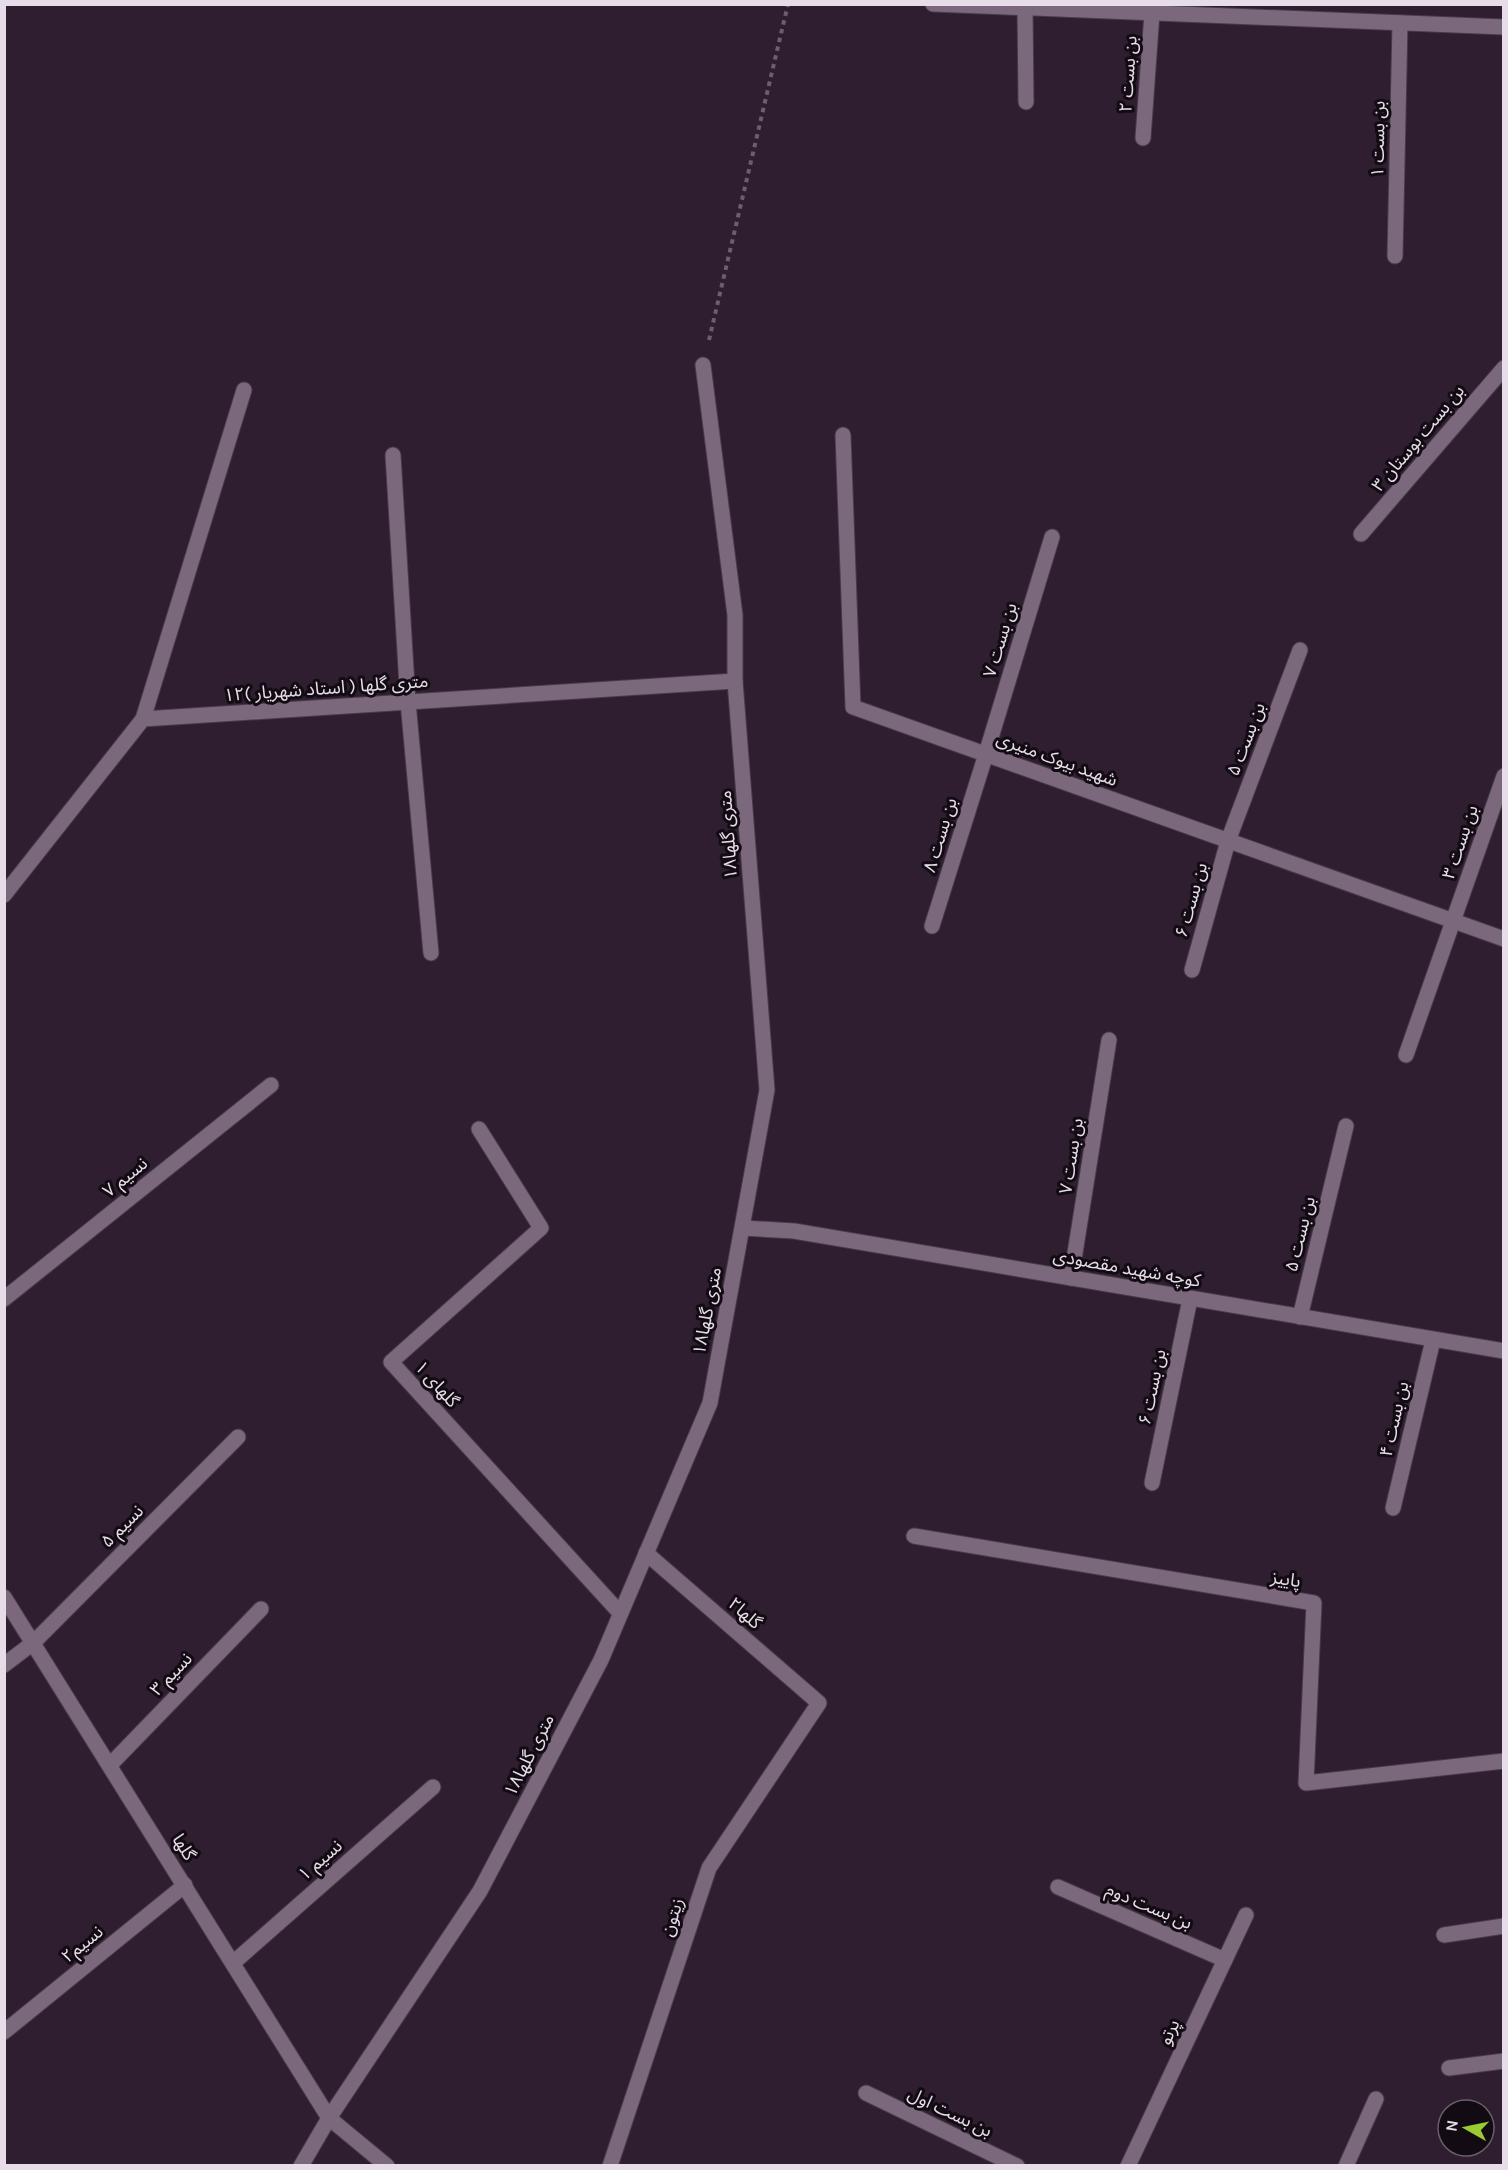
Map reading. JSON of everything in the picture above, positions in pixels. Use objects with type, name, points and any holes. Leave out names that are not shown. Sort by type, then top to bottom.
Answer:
[{"type":"street","points":[[933,4],[1503,27]]},
{"type":"street","points":[[1025,8],[1026,102]]},
{"type":"street","name":"بن بست ۲","points":[[1143,138],[1152,14]]},
{"type":"street","name":"بن بست ۱","points":[[1395,256],[1400,23]]},
{"type":"street","name":"۱۸متری گلها","points":[[301,2166],[329,2118],[480,1891],[601,1660],[710,1402],[767,1090],[735,681],[735,615],[703,365]]},
{"type":"street","name":"بن بست بوستان ۳","points":[[1361,534],[1503,368]]},
{"type":"street","points":[[4,895],[143,719],[244,390]]},
{"type":"street","name":"شهید بیوک منیری","points":[[843,435],[853,707],[1503,939]]},
{"type":"street","points":[[393,455],[408,702],[431,953]]},
{"type":"street","name":"بن بست ۷","points":[[986,754],[1052,537]]},
{"type":"street","name":"بن بست ۵","points":[[1228,841],[1300,650]]},
{"type":"street","name":"۱۲متری گلها ( استاد شهریار )","points":[[143,719],[735,681]]},
{"type":"street","name":"بن بست ۸","points":[[932,926],[986,754]]},
{"type":"street","name":"بن بست ۳","points":[[1454,921],[1503,776]]},
{"type":"street","name":"بن بست ۶","points":[[1192,970],[1228,841]]},
{"type":"street","points":[[1406,1056],[1454,921]]},
{"type":"street","name":"بن بست ۷","points":[[1071,1278],[1109,1040]]},
{"type":"street","name":"نسیم ۷","points":[[4,1299],[271,1085]]},
{"type":"street","name":"بن بست ۵","points":[[1299,1317],[1346,1126]]},
{"type":"street","name":"گلهای ۱","points":[[479,1130],[540,1228],[391,1362],[620,1613]]},
{"type":"street","name":"کوچه شهید مقصودی","points":[[743,1228],[794,1232],[1503,1351]]},
{"type":"street","name":"بن بست ۶","points":[[1152,1483],[1190,1299]]},
{"type":"street","name":"بن بست ۴","points":[[1394,1508],[1433,1340]]},
{"type":"street","name":"نسیم ۵","points":[[4,1665],[33,1642],[238,1437]]},
{"type":"street","name":"پاییز","points":[[914,1536],[1314,1603],[1306,1783],[1503,1761]]},
{"type":"street","name":"گلها۲","points":[[646,1553],[819,1703]]},
{"type":"street","name":"گلها","points":[[4,1598],[329,2118],[387,2166]]},
{"type":"street","name":"نسیم ۳","points":[[110,1766],[261,1609]]},
{"type":"street","name":"زیتون","points":[[610,2166],[709,1868],[819,1703]]},
{"type":"street","name":"نسیم ۱","points":[[233,1963],[433,1787]]},
{"type":"street","name":"نسیم۲","points":[[4,2032],[185,1886]]},
{"type":"street","name":"بن بست دوم","points":[[1058,1887],[1225,1960]]},
{"type":"street","name":"پرتو","points":[[1128,2166],[1246,1915]]},
{"type":"street","points":[[1444,1935],[1503,1926]]},
{"type":"street","points":[[1449,2068],[1503,2061]]},
{"type":"street","name":"بن بست اول","points":[[866,2093],[1017,2166]]},
{"type":"street","points":[[1346,2166],[1376,2099]]},
{"type":"path","points":[[703,365],[788,4]]}]
